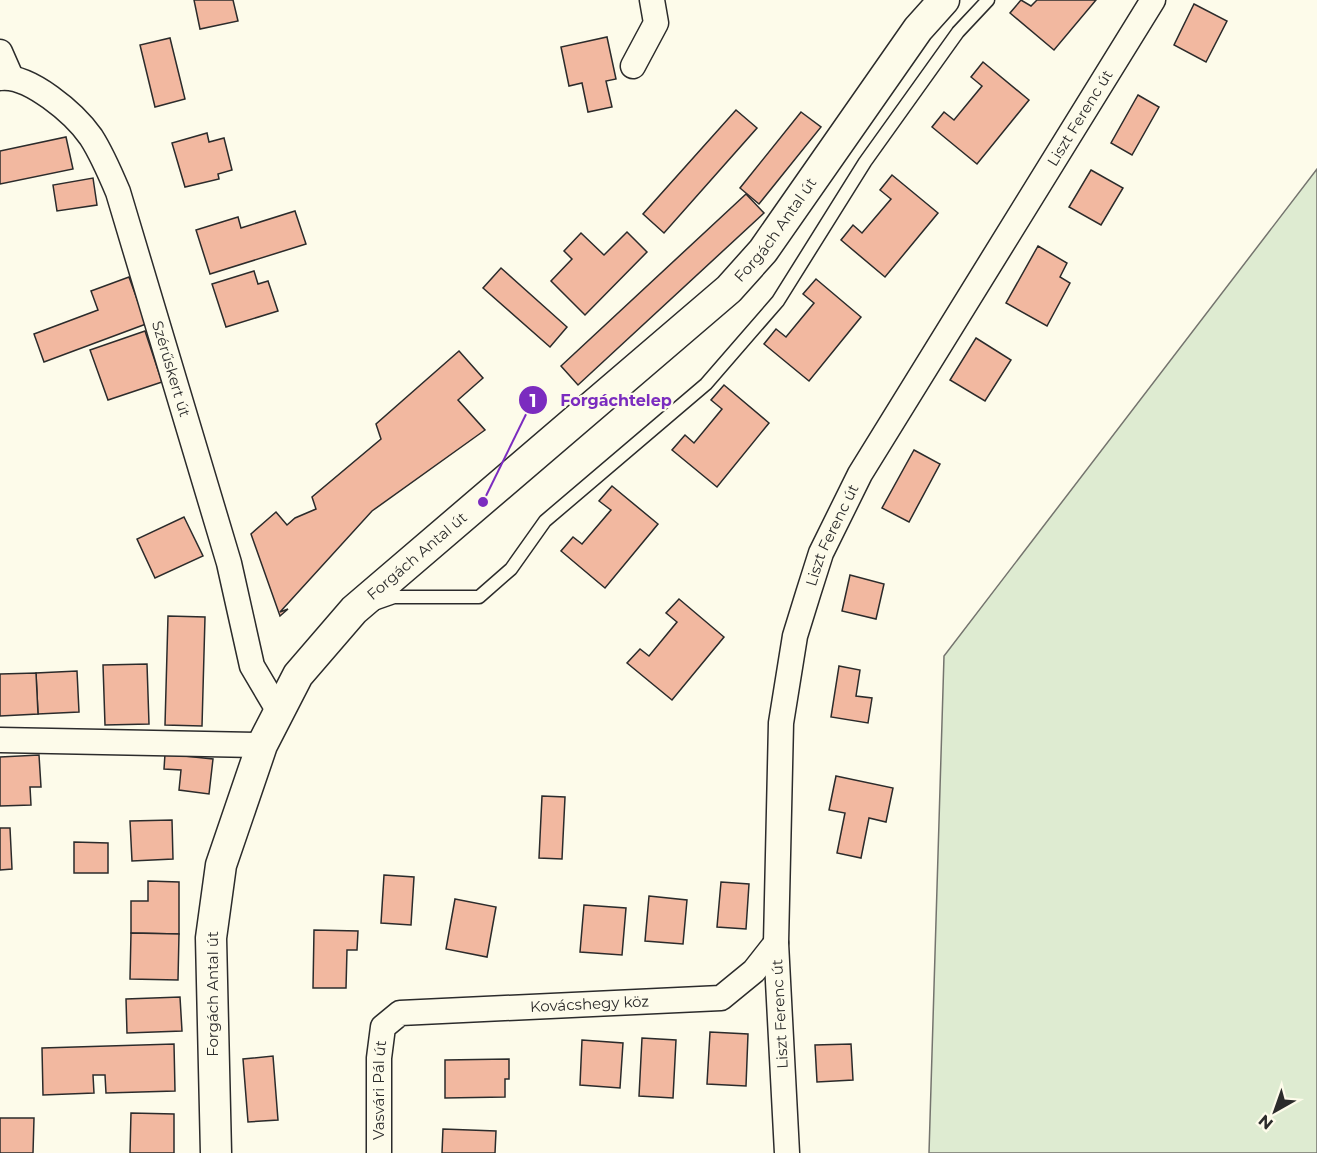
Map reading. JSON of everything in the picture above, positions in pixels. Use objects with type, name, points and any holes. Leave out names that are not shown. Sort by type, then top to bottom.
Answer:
[{"type":"street","points":[[633,66],[656,23],[652,0]]},
{"type":"street","name":"Forgách Antal út","points":[[216,1153],[211,938],[221,865],[244,789],[278,710],[298,675],[354,610],[729,289],[763,251],[918,28],[944,0]]},
{"type":"street","name":"Liszt Ferenc út","points":[[787,1153],[776,943],[782,714],[795,636],[821,553],[860,474],[1153,0]]},
{"type":"street","points":[[0,52],[6,77]]},
{"type":"street","name":"Szérűskert út","points":[[6,77],[30,84],[51,99],[90,136],[118,192],[229,563],[252,666],[278,710]]},
{"type":"street","points":[[0,740],[262,745]]},
{"type":"street","name":"Kovácshegy köz","points":[[383,1027],[400,1013],[721,998],[754,971],[776,943]]},
{"type":"street","name":"Vasvári Pál út","points":[[379,1153],[379,1058],[383,1027]]},
{"type":"lane","points":[[354,610],[394,597],[441,599],[479,597],[511,569],[545,520],[706,384],[778,301],[865,162],[958,32],[988,0]]},
{"type":"green space","points":[[1317,169],[1317,1153],[929,1153],[944,656]]},
{"type":"building","points":[[194,0],[233,0],[238,21],[200,29]]},
{"type":"building","points":[[1021,0],[1031,6],[1037,0],[1096,0],[1054,50],[1010,13]]},
{"type":"building","points":[[1194,4],[1227,21],[1206,62],[1174,45]]},
{"type":"building","points":[[607,37],[616,79],[606,81],[612,107],[588,112],[582,83],[569,86],[561,47]]},
{"type":"building","points":[[170,38],[185,99],[155,107],[140,45]]},
{"type":"building","points":[[983,62],[1029,100],[977,164],[932,127],[944,112],[954,120],[982,86],[971,77]]},
{"type":"building","points":[[1138,95],[1159,107],[1132,155],[1111,143]]},
{"type":"building","points":[[736,110],[757,128],[664,233],[643,214]]},
{"type":"building","points":[[801,112],[821,127],[759,204],[740,188]]},
{"type":"building","points":[[207,133],[209,142],[224,138],[232,170],[218,174],[219,179],[185,187],[172,143]]},
{"type":"building","points":[[66,137],[73,169],[0,184],[0,151]]},
{"type":"building","points":[[1091,170],[1123,188],[1101,225],[1069,207]]},
{"type":"building","points":[[892,175],[938,213],[885,277],[841,240],[853,225],[862,233],[891,199],[880,190]]},
{"type":"building","points":[[93,178],[97,205],[57,211],[53,185]]},
{"type":"building","points":[[746,194],[764,213],[578,385],[561,366]]},
{"type":"building","points":[[295,211],[306,244],[210,274],[196,230],[238,217],[241,228]]},
{"type":"building","points":[[627,232],[647,252],[585,315],[551,281],[572,259],[564,251],[581,233],[604,255]]},
{"type":"building","points":[[1038,246],[1067,263],[1060,277],[1070,283],[1047,326],[1006,303]]},
{"type":"building","points":[[501,268],[567,327],[550,347],[483,288]]},
{"type":"building","points":[[254,271],[258,284],[268,281],[278,311],[226,327],[212,284]]},
{"type":"building","points":[[129,277],[146,324],[44,362],[34,334],[98,310],[91,291]]},
{"type":"building","points":[[816,279],[861,317],[809,381],[764,344],[776,329],[786,337],[814,303],[803,294]]},
{"type":"building","points":[[145,331],[162,382],[108,400],[90,350]]},
{"type":"building","points":[[976,338],[1011,360],[985,401],[950,380]]},
{"type":"building","points":[[459,351],[483,378],[458,400],[485,430],[372,511],[280,612],[288,609],[280,616],[251,534],[276,512],[287,525],[295,518],[316,509],[312,497],[381,439],[376,424]]},
{"type":"building","points":[[724,385],[769,423],[717,487],[672,450],[685,435],[694,443],[722,409],[711,400]]},
{"type":"building","points":[[914,450],[940,464],[909,522],[882,508]]},
{"type":"building","points":[[612,486],[658,524],[605,588],[561,551],[573,537],[582,544],[611,510],[599,501]]},
{"type":"building","points":[[184,517],[203,556],[155,578],[137,539]]},
{"type":"building","points":[[850,575],[884,584],[876,619],[842,611]]},
{"type":"building","points":[[679,599],[724,637],[672,700],[627,663],[640,649],[649,656],[677,622],[666,613]]},
{"type":"building","points":[[168,616],[205,617],[202,726],[165,725]]},
{"type":"building","points":[[147,664],[149,724],[105,725],[103,665]]},
{"type":"building","points":[[839,666],[860,670],[856,696],[872,698],[868,723],[831,717]]},
{"type":"building","points":[[77,671],[79,712],[38,714],[36,673]]},
{"type":"building","points":[[36,673],[38,714],[0,716],[0,674]]},
{"type":"building","points":[[165,754],[213,759],[209,794],[179,790],[181,770],[164,769]]},
{"type":"building","points":[[39,755],[41,787],[30,787],[31,805],[0,806],[0,757]]},
{"type":"building","points":[[836,776],[893,788],[886,822],[869,818],[861,858],[837,853],[845,813],[829,810]]},
{"type":"building","points":[[542,796],[565,797],[562,859],[539,858]]},
{"type":"building","points":[[172,820],[173,859],[132,861],[130,821]]},
{"type":"building","points":[[0,828],[10,828],[12,869],[0,870]]},
{"type":"building","points":[[74,842],[108,843],[108,873],[74,873]]},
{"type":"building","points":[[384,875],[414,877],[411,925],[381,923]]},
{"type":"building","points":[[148,881],[179,882],[179,934],[131,933],[131,901],[148,901]]},
{"type":"building","points":[[721,882],[749,884],[746,929],[717,927]]},
{"type":"building","points":[[649,896],[687,900],[683,944],[645,941]]},
{"type":"building","points":[[455,899],[496,907],[487,957],[446,949]]},
{"type":"building","points":[[584,905],[626,908],[622,955],[580,952]]},
{"type":"building","points":[[314,930],[358,931],[357,950],[347,950],[346,988],[313,988]]},
{"type":"building","points":[[131,933],[179,934],[178,980],[130,979]]},
{"type":"building","points":[[180,997],[182,1031],[127,1033],[126,999]]},
{"type":"building","points":[[710,1032],[748,1034],[746,1086],[707,1084]]},
{"type":"building","points":[[642,1038],[676,1040],[673,1098],[639,1096]]},
{"type":"building","points":[[582,1040],[623,1043],[620,1088],[580,1085]]},
{"type":"building","points":[[174,1044],[175,1091],[106,1093],[105,1075],[93,1075],[94,1093],[43,1095],[42,1048]]},
{"type":"building","points":[[851,1044],[853,1080],[817,1082],[815,1045]]},
{"type":"building","points":[[273,1056],[278,1120],[248,1122],[243,1059]]},
{"type":"building","points":[[509,1059],[509,1079],[505,1079],[505,1097],[445,1098],[445,1060]]},
{"type":"building","points":[[131,1113],[174,1114],[174,1153],[130,1153]]},
{"type":"building","points":[[0,1118],[34,1118],[33,1153],[0,1153]]},
{"type":"building","points":[[443,1129],[496,1131],[495,1153],[442,1153]]},
{"type":"place","name":"Forgáchtelep","points":[[483,502]]}]
